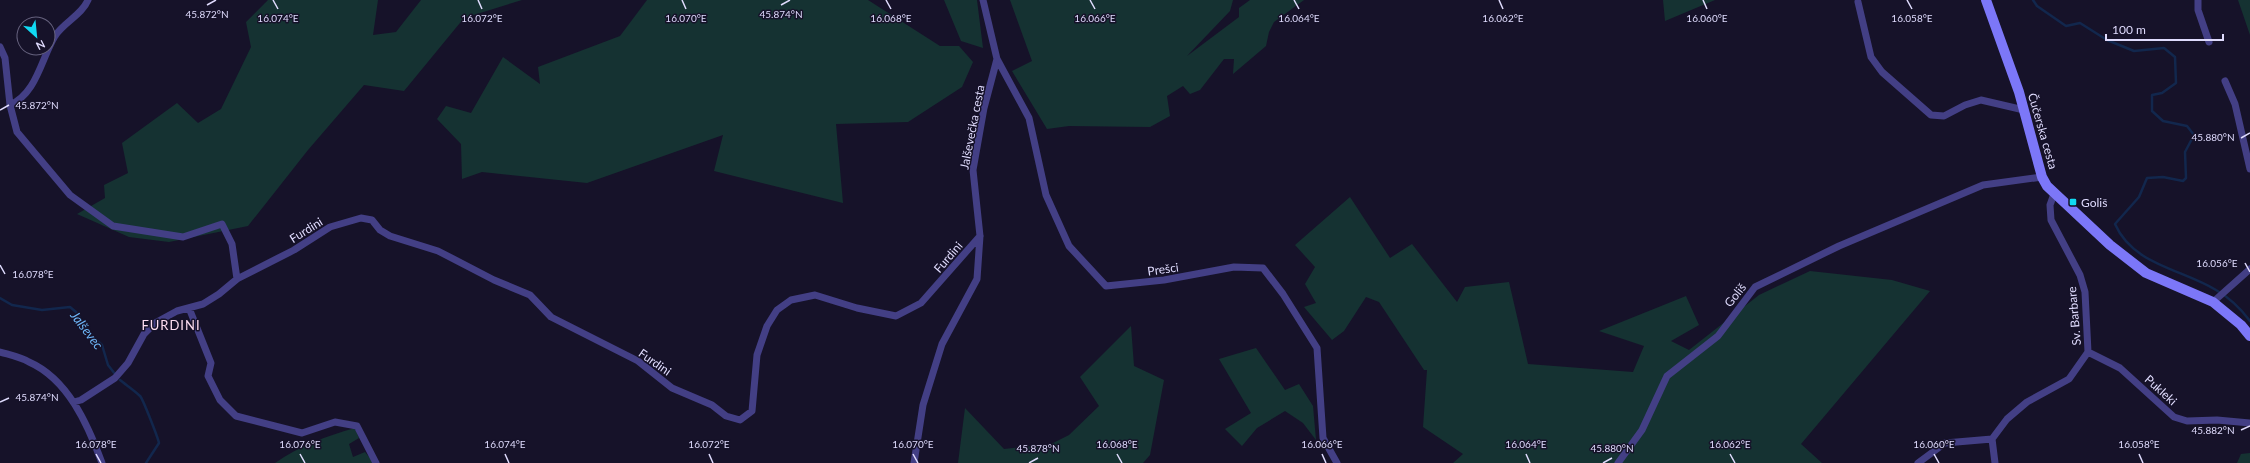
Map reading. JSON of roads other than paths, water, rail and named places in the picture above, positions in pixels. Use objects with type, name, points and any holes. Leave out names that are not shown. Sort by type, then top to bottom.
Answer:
[{"type":"street","points":[[10,105],[21,100],[41,69],[55,37],[65,24],[85,7],[88,0]]},
{"type":"street","name":"Jalševečka cesta","points":[[914,463],[924,405],[942,344],[977,279],[980,236],[972,170],[984,108],[997,59],[982,0]]},
{"type":"street","name":"Čučerska cesta","points":[[1986,0],[2024,110],[2042,177],[2054,194],[2110,245],[2146,273],[2215,300],[2241,324],[2250,336]]},
{"type":"street","points":[[2198,0],[2198,10],[2209,42]]},
{"type":"street","points":[[1858,2],[1871,57],[1882,72],[1931,115],[1944,116],[1964,105],[1981,100],[2024,110]]},
{"type":"street","points":[[0,47],[5,58],[10,105],[17,132],[70,195],[113,226],[183,237],[222,224],[232,244],[237,279]]},
{"type":"street","name":"Prešci","points":[[997,59],[1029,118],[1046,195],[1069,246],[1106,286],[1164,280],[1234,267],[1263,268],[1317,348],[1323,438],[1337,463]]},
{"type":"street","points":[[2225,81],[2235,104],[2250,169]]},
{"type":"street","name":"Goliš","points":[[1618,463],[1642,430],[1667,376],[1718,336],[1755,287],[1839,246],[1983,185],[2042,177]]},
{"type":"street","name":"Sv. Barbare","points":[[1992,439],[2007,419],[2026,402],[2069,379],[2088,352],[2085,292],[2080,275],[2051,220],[2050,205],[2054,194]]},
{"type":"street","name":"Furdini","points":[[74,402],[81,400],[115,378],[128,363],[144,334],[155,323],[177,311],[202,304],[214,297],[237,279],[294,250],[330,227],[360,218],[372,220],[380,230],[390,236],[438,251],[494,280],[530,295],[552,317],[638,361],[672,388],[712,405],[726,416],[740,420],[752,411],[757,355],[768,326],[777,310],[791,300],[815,295],[857,308],[896,316],[921,303],[980,236]]},
{"type":"street","points":[[2215,300],[2223,291],[2250,269]]},
{"type":"street","points":[[189,308],[211,363],[208,376],[220,400],[236,416],[302,433],[335,422],[357,426],[376,463]]},
{"type":"street","points":[[0,352],[30,362],[51,375],[74,402],[102,463]]},
{"type":"street","name":"Pukleki","points":[[2088,352],[2120,368],[2174,417],[2187,421],[2218,420],[2250,423]]},
{"type":"street","points":[[1918,463],[1945,443],[1992,439],[1995,463]]},
{"type":"waterway","points":[[2033,0],[2037,6],[2066,26],[2080,23],[2107,40],[2134,51],[2164,48],[2175,57],[2176,83],[2162,93],[2152,95],[2152,111],[2163,121],[2187,126],[2194,135],[2185,152],[2186,178],[2183,181],[2163,177],[2147,178],[2139,197],[2115,224],[2123,238],[2134,249],[2146,257],[2203,283],[2221,293],[2235,304],[2250,321]]},
{"type":"waterway","name":"Jalševec","points":[[0,298],[12,305],[42,310],[70,307],[76,312],[91,335],[102,345],[108,365],[115,374]]},
{"type":"waterway","name":"Jalševec","points":[[120,380],[142,399],[159,443],[146,463]]},
{"type":"place","name":"Goliš","points":[[2073,202]]},
{"type":"district","name":"FURDINI","points":[[171,325]]}]
